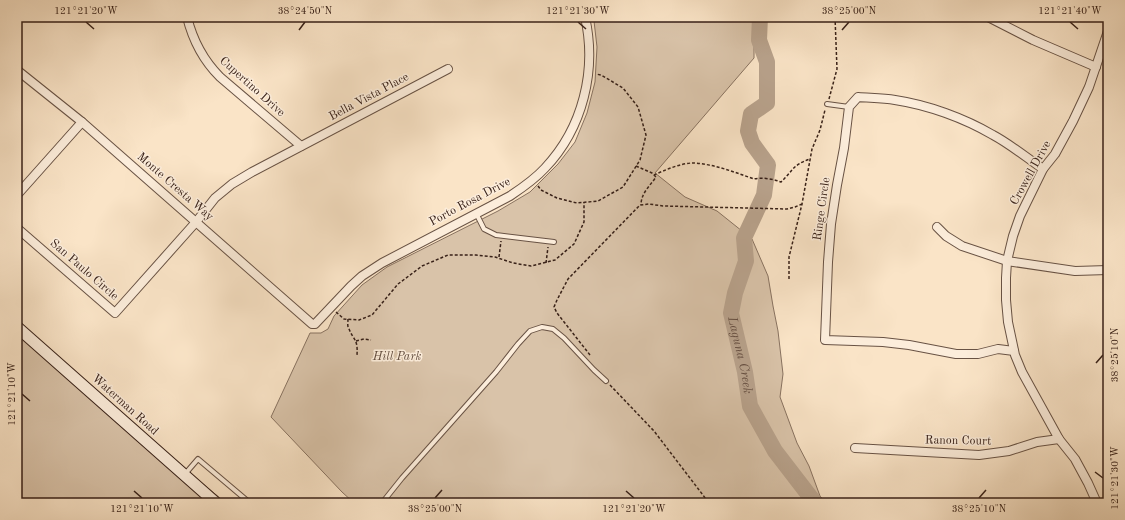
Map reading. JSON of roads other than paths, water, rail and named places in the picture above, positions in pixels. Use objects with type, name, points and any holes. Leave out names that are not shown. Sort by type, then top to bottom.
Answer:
[{"type":"main road","name":"Waterman Road","points":[[17,326],[216,503]]},
{"type":"street","name":"Cupertino Drive","points":[[187,17],[197,46],[213,70],[301,146]]},
{"type":"street","name":"Porto Rosa Drive","points":[[315,324],[362,276],[382,263],[510,196],[533,179],[553,159],[566,140],[576,120],[584,98],[589,64],[589,41],[585,17]]},
{"type":"street","points":[[988,17],[1033,40],[1096,67]]},
{"type":"street","name":"Crowell Drive","points":[[1097,503],[1075,459],[1059,439],[1022,372],[1014,350],[1008,322],[1006,300],[1007,261],[1020,216],[1044,169],[1055,154],[1073,121],[1089,87],[1108,31]]},
{"type":"street","name":"Bella Vista Place","points":[[196,222],[215,198],[232,184],[448,69]]},
{"type":"street","name":"Monte Cresta Way","points":[[17,70],[82,122],[312,324],[315,324]]},
{"type":"street","points":[[849,107],[858,97],[888,99],[922,106],[948,114],[994,135],[1044,169]]},
{"type":"street","name":"Ringe Circle","points":[[849,107],[844,148],[831,224],[825,340],[883,342],[961,354],[978,354],[998,349],[1014,350]]},
{"type":"street","points":[[17,195],[82,122]]},
{"type":"street","name":"San Paulo Circle","points":[[17,228],[115,313],[196,222]]},
{"type":"street","points":[[937,227],[946,236],[962,246],[1007,261],[1086,272],[1108,270]]},
{"type":"street","name":"Ranon Court","points":[[855,448],[979,455],[1009,452],[1037,442],[1059,439]]},
{"type":"lane","points":[[827,104],[849,107]]},
{"type":"lane","points":[[476,214],[484,229],[496,235],[554,242]]},
{"type":"lane","points":[[382,503],[530,331],[542,327],[553,329],[564,338],[606,381]]},
{"type":"lane","points":[[184,476],[198,459],[250,503]]},
{"type":"waterway","name":"Laguna Creek","points":[[760,17],[759,40],[767,62],[767,103],[751,114],[748,131],[752,143],[768,165],[764,195],[744,238],[746,261],[735,293],[731,313],[745,372],[750,406],[775,451],[815,503]]},
{"type":"park label","name":"Hill Park","points":[[397,357]]}]
